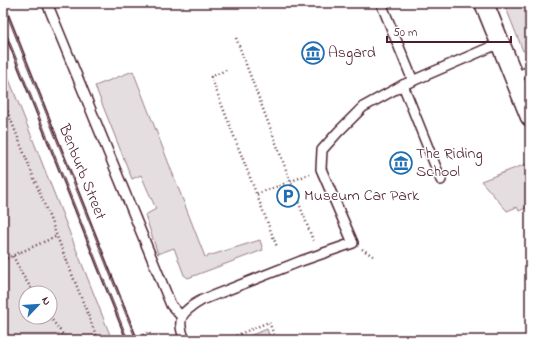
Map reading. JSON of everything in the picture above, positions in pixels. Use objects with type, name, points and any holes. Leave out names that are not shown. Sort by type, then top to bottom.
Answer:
[{"type":"street","points":[[484,3],[500,43],[522,74],[530,117]]},
{"type":"lane","points":[[47,3],[171,304],[181,316],[181,330],[185,340]]},
{"type":"lane","points":[[381,3],[413,81]]},
{"type":"lane","name":"Benburb Street","points":[[3,15],[132,340]]},
{"type":"lane","points":[[181,316],[189,308],[202,300],[301,261],[353,243],[321,169],[322,150],[363,107],[403,85],[500,43]]},
{"type":"lane","points":[[403,85],[441,180]]},
{"type":"path","points":[[526,3],[530,14]]},
{"type":"path","points":[[236,38],[318,255]]},
{"type":"path","points":[[3,70],[11,66]]},
{"type":"path","points":[[226,70],[211,77],[277,247]]},
{"type":"path","points":[[3,100],[98,340]]},
{"type":"path","points":[[256,194],[321,169]]},
{"type":"path","points":[[3,260],[56,236]]},
{"type":"path","points":[[13,256],[29,285]]},
{"type":"path","points":[[225,340],[269,322],[276,340]]},
{"type":"path","points":[[56,325],[67,340]]},
{"type":"path","points":[[141,336],[149,332],[152,340]]},
{"type":"shaded area","points":[[504,3],[530,3],[530,48],[523,51]]},
{"type":"shaded area","points":[[3,65],[5,69],[112,340],[3,340]]},
{"type":"shaded area","points":[[133,71],[205,257],[260,240],[263,250],[188,278],[184,275],[174,248],[158,254],[145,215],[156,209],[141,175],[132,179],[95,86]]},
{"type":"shaded area","points":[[529,163],[530,206],[519,211],[517,207],[507,211],[481,181]]},
{"type":"shaded area","points":[[267,329],[271,340],[239,340]]},
{"type":"tram line","points":[[3,5],[136,340]]},
{"type":"tram line","points":[[3,25],[128,340]]},
{"type":"place","name":"Asgard","points":[[313,53]]},
{"type":"place","name":"The Riding School","points":[[401,163]]},
{"type":"place","name":"Museum Car Park","points":[[288,196]]}]
